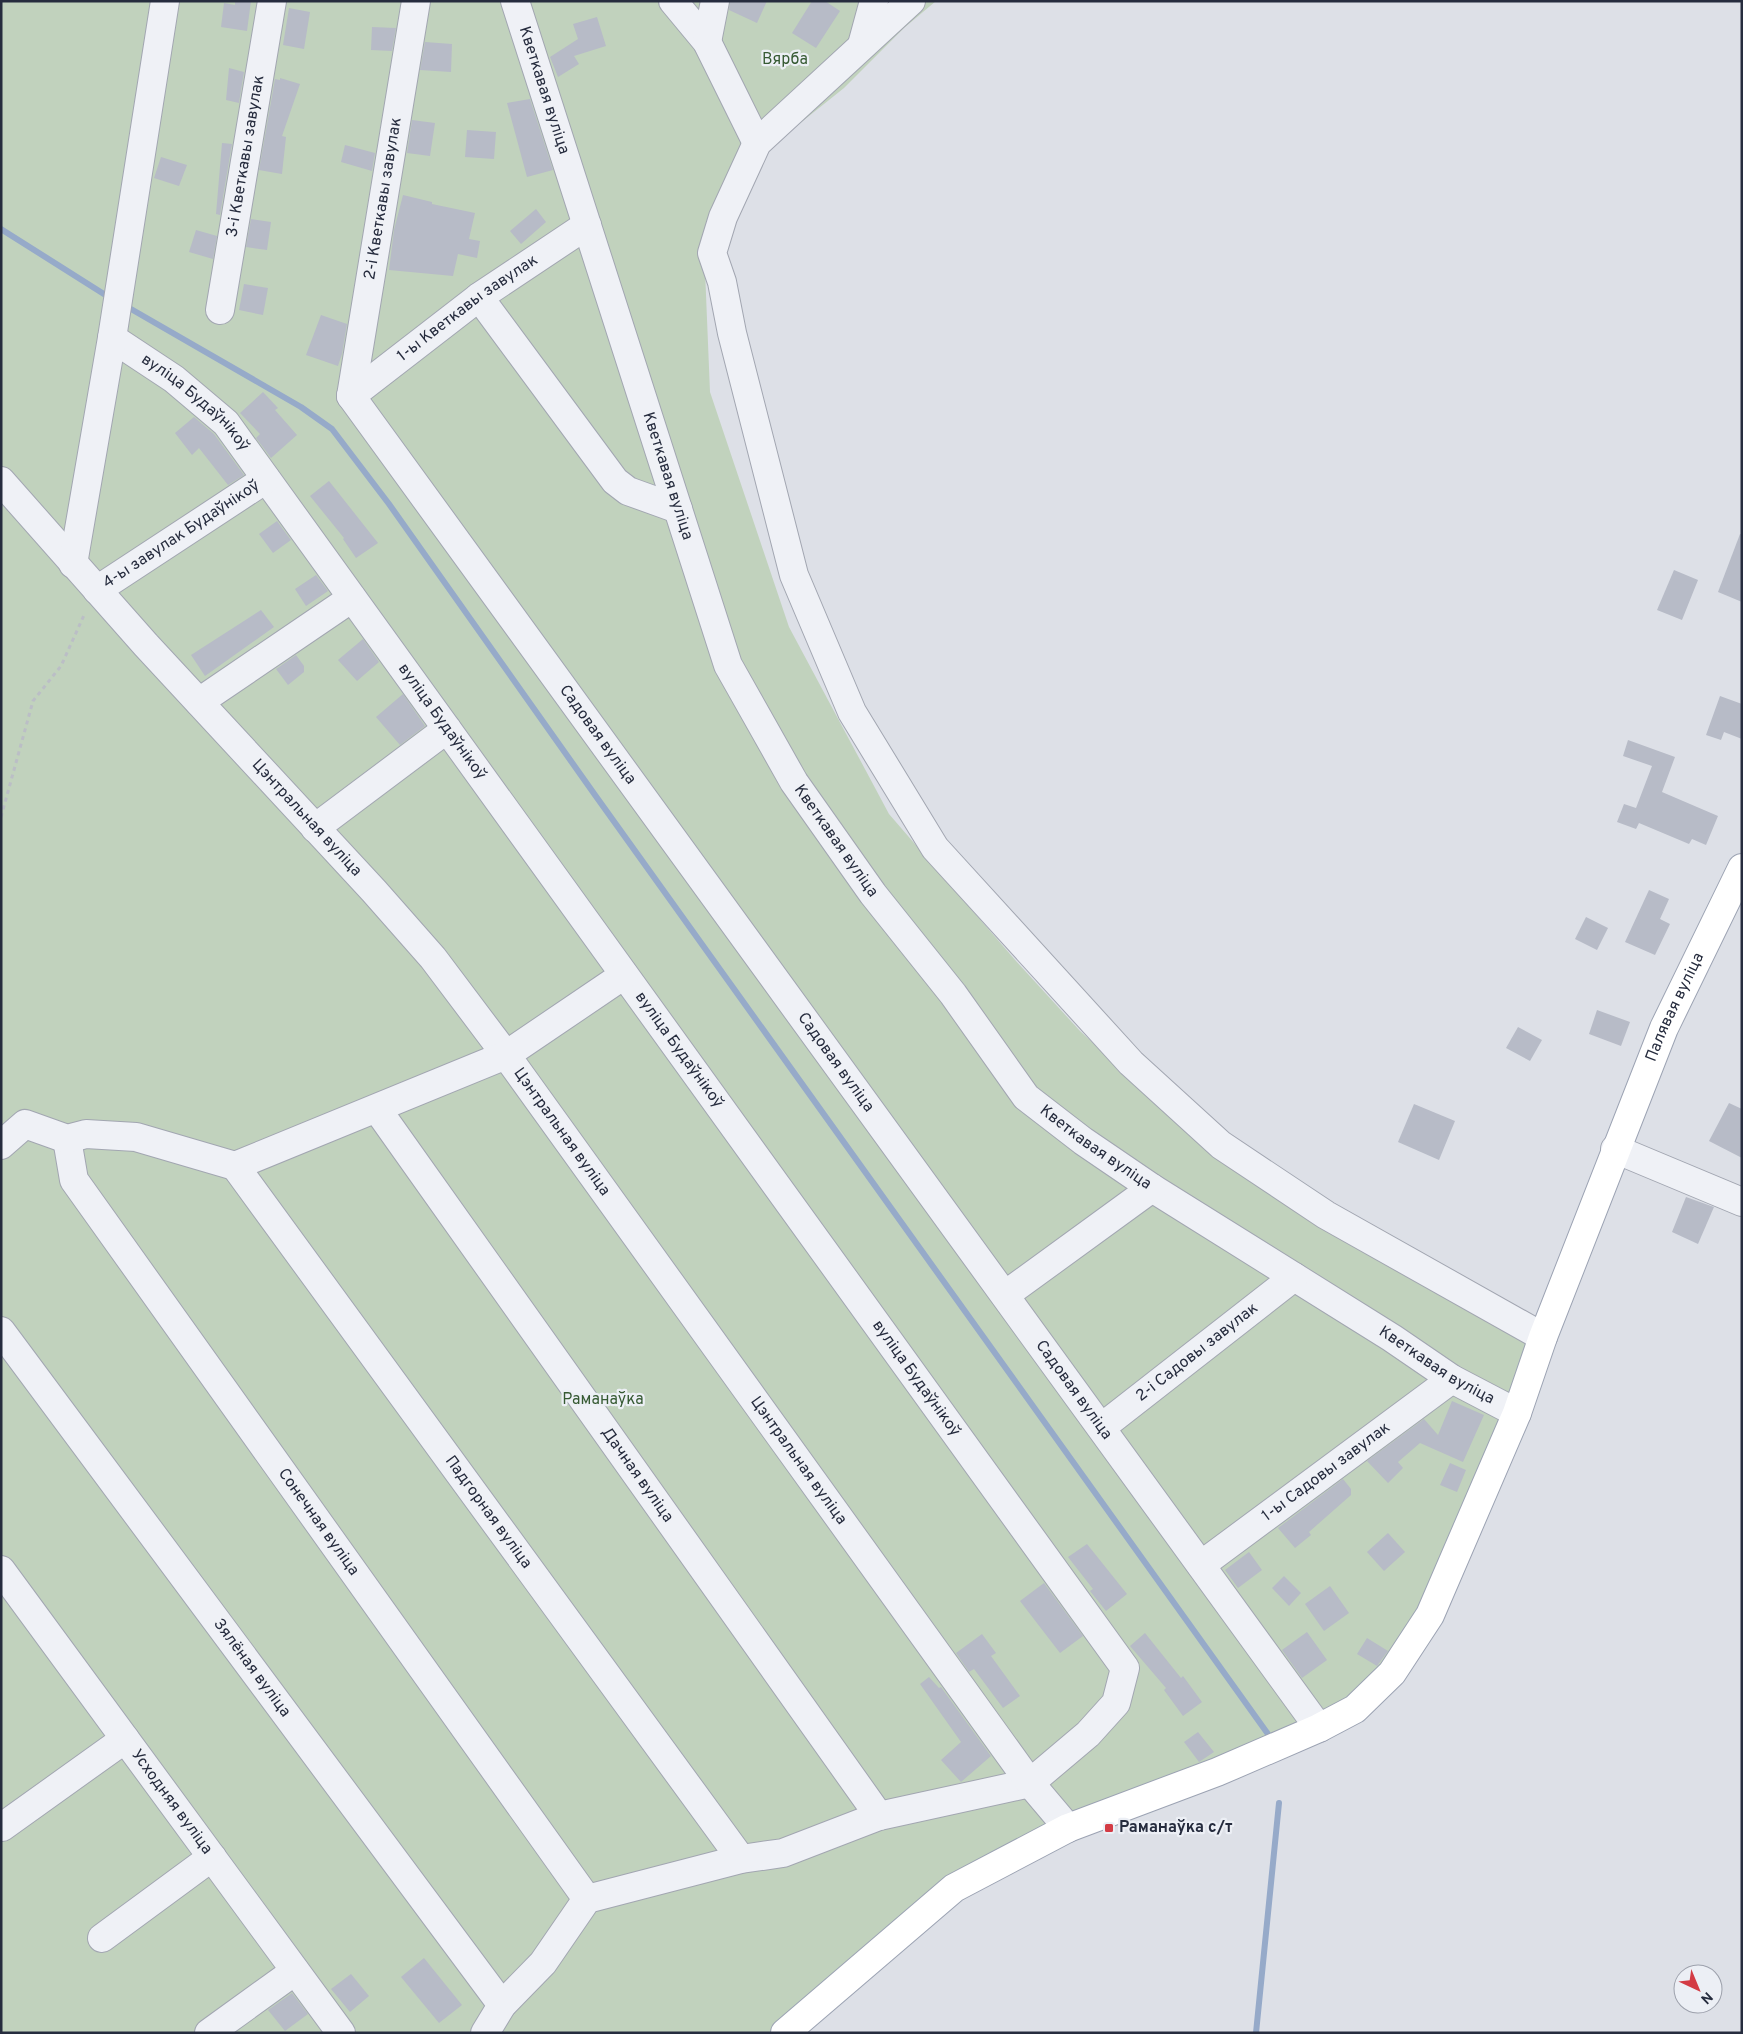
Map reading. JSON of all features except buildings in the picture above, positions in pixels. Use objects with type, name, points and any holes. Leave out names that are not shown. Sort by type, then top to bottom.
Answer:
[{"type":"main road","name":"Палявая вуліца","points":[[785,2033],[954,1888],[1068,1828],[1217,1772],[1319,1728],[1355,1709],[1392,1673],[1430,1615],[1517,1413],[1543,1337],[1615,1149],[1664,1028],[1734,903],[1742,869]]},
{"type":"street","points":[[73,564],[112,338],[165,1]]},
{"type":"street","name":"3-і Кветкавы завулак","points":[[220,310],[272,1]]},
{"type":"street","name":"2-і Кветкавы завулак","points":[[351,396],[416,1]]},
{"type":"street","name":"Кветкавая вуліца","points":[[516,1],[728,665],[794,782],[873,894],[953,994],[1026,1097],[1083,1141],[1152,1188],[1452,1379],[1517,1413]]},
{"type":"street","points":[[673,1],[706,42],[757,143]]},
{"type":"street","points":[[706,42],[714,1]]},
{"type":"street","points":[[862,45],[874,1]]},
{"type":"street","points":[[911,1],[757,143],[722,217],[712,253],[722,282],[732,332],[794,575],[852,712],[935,848],[1131,1064],[1221,1145],[1326,1215],[1543,1337]]},
{"type":"street","name":"1-ы Кветкавы завулак","points":[[351,396],[479,298],[587,225]]},
{"type":"street","points":[[479,298],[615,481],[628,491],[678,509]]},
{"type":"street","name":"вуліца Будаўнікоў","points":[[112,338],[174,378],[226,423],[1125,1668],[1116,1703],[1088,1734],[1030,1783]]},
{"type":"street","name":"Садовая вуліца","points":[[351,396],[1319,1728]]},
{"type":"street","name":"4-ы завулак Будаўнікоў","points":[[97,590],[266,479]]},
{"type":"street","name":"Цэнтральная вуліца","points":[[1,481],[73,564],[374,891],[433,958],[506,1055],[1030,1783],[1068,1828]]},
{"type":"street","points":[[199,702],[352,598]]},
{"type":"street","points":[[315,828],[447,730]]},
{"type":"street","points":[[1,1144],[13,1120],[67,1139],[86,1134],[136,1137],[235,1166],[506,1055],[624,975]]},
{"type":"street","name":"Дачная вуліца","points":[[377,1109],[879,1816]]},
{"type":"street","name":"Сонечная вуліца","points":[[67,1139],[74,1180],[587,1899]]},
{"type":"street","points":[[1615,1149],[1742,1202]]},
{"type":"street","name":"Падгорная вуліца","points":[[235,1166],[741,1859]]},
{"type":"street","points":[[1005,1295],[1152,1188]]},
{"type":"street","name":"2-і Садовы завулак","points":[[1102,1427],[1294,1277]]},
{"type":"street","name":"Зялёная вуліца","points":[[1,1331],[502,2005]]},
{"type":"street","name":"1-ы Садовы завулак","points":[[1202,1565],[1452,1379]]},
{"type":"street","name":"Усходняя вуліца","points":[[1,1570],[340,2033]]},
{"type":"street","points":[[2,1827],[125,1739]]},
{"type":"street","points":[[485,2033],[502,2005],[544,1963],[587,1899],[741,1859],[783,1854],[879,1816],[1030,1783]]},
{"type":"street","points":[[102,1938],[212,1858]]},
{"type":"street","points":[[209,2033],[295,1971]]},
{"type":"path","points":[[1,817],[33,701],[61,666],[73,636],[97,590]]},
{"type":"green space","name":"Раманаўка","points":[[1,1],[936,1],[904,28],[844,88],[779,140],[751,131],[704,246],[710,392],[789,627],[889,814],[1016,961],[1080,1031],[1194,1137],[1543,1337],[1430,1615],[1355,1709],[954,1888],[785,2033],[1,2033]]},
{"type":"waterway","points":[[1,229],[107,296]]},
{"type":"waterway","points":[[131,309],[301,407],[332,429],[389,504],[595,795],[1273,1741]]},
{"type":"waterway","points":[[1256,2033],[1279,1803]]},
{"type":"place","name":"Раманаўка с/т","points":[[1109,1828]]},
{"type":"park label","name":"Вярба","points":[[785,60]]}]
